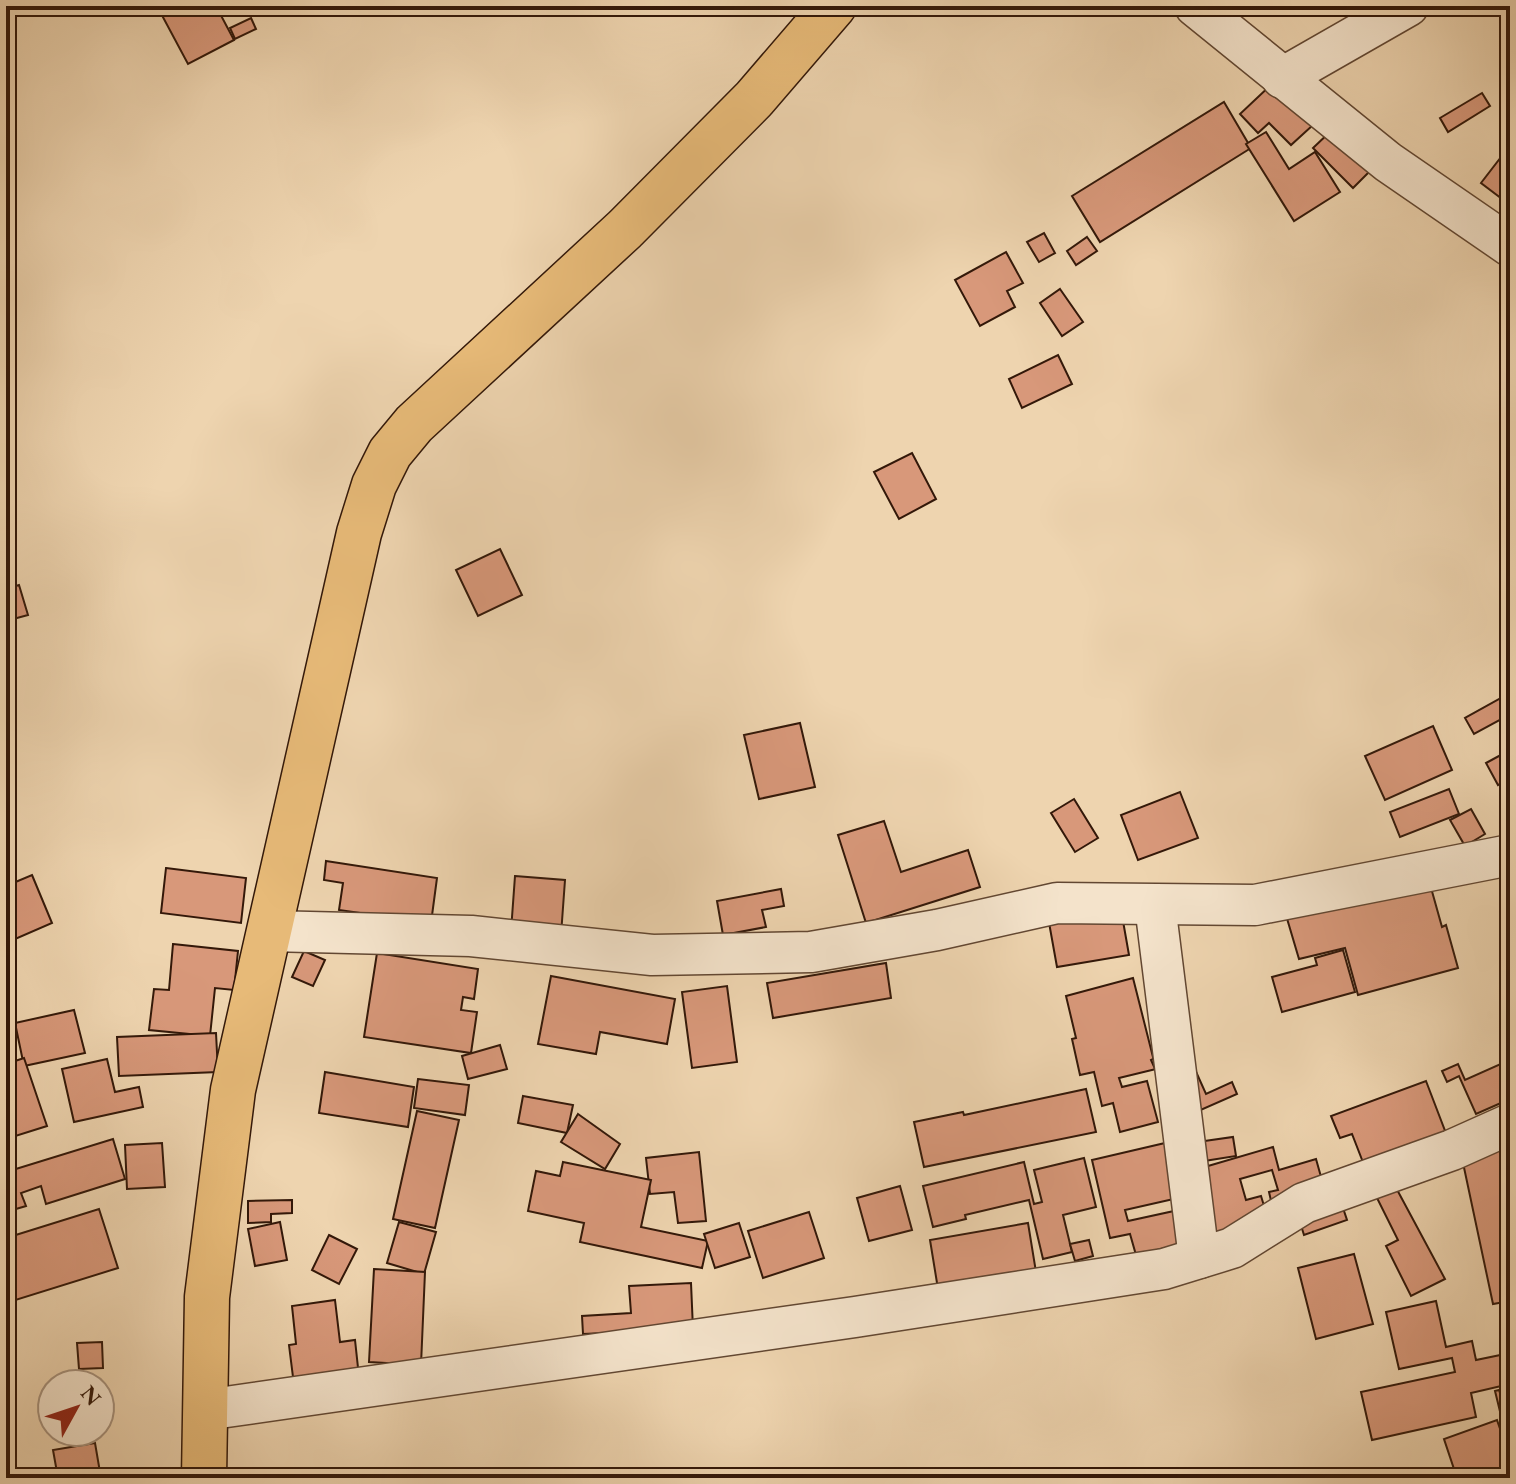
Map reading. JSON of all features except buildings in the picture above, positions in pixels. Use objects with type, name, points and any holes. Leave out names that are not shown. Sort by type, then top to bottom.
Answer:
[{"type":"main road","points":[[204,1478],[207,1297],[233,1090],[359,533],[374,485],[390,453],[414,424],[625,229],[754,99],[834,6]]},
{"type":"street","points":[[1195,6],[1388,162],[1510,246]]},
{"type":"street","points":[[1282,78],[1408,6]]},
{"type":"street","points":[[269,931],[471,936],[652,955],[811,952],[937,930],[1057,903],[1255,905],[1510,855]]},
{"type":"street","points":[[1155,905],[1199,1258]]},
{"type":"street","points":[[205,1410],[855,1317],[1164,1269],[1232,1248],[1304,1203],[1452,1150],[1510,1124]]}]
